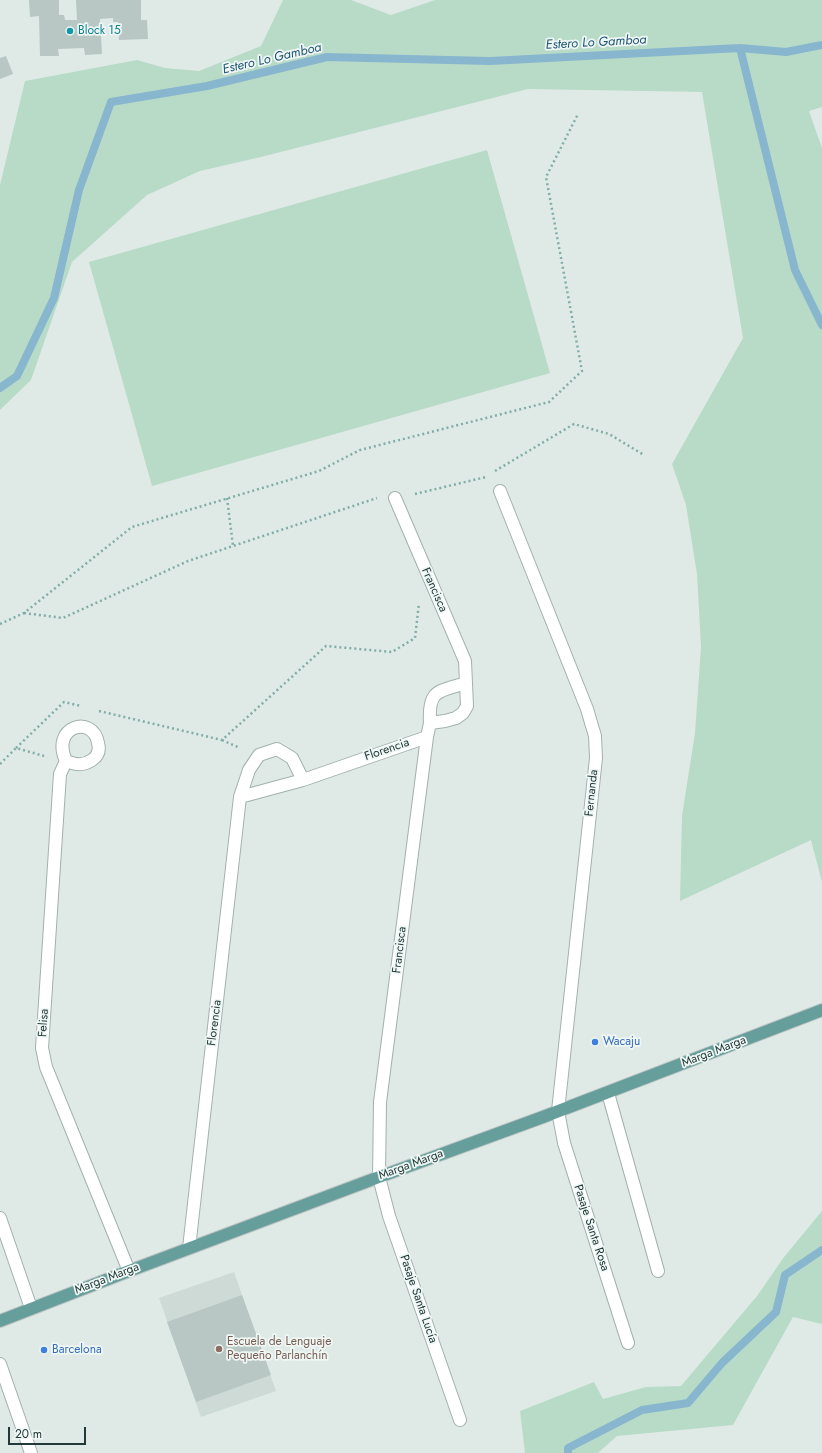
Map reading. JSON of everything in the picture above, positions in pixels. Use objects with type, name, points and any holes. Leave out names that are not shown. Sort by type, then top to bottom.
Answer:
[{"type":"main road","name":"Marga Marga","points":[[0,1321],[189,1248],[608,1093],[822,1010]]},
{"type":"street","name":"Fernanda","points":[[500,491],[587,709],[595,736],[596,758],[558,1111]]},
{"type":"street","name":"Francisca","points":[[395,498],[465,661],[467,706],[463,713],[456,718],[430,723]]},
{"type":"street","name":"Francisca","points":[[379,1177],[380,1102],[426,737],[430,723],[429,710],[431,700],[436,693],[466,683]]},
{"type":"street","name":"Florencia","points":[[240,797],[303,780],[426,737]]},
{"type":"street","name":"Florencia","points":[[189,1248],[240,797],[249,770],[260,755],[278,749],[292,758],[303,780]]},
{"type":"street","name":"Felisa","points":[[66,761],[60,774],[42,1048],[46,1067],[129,1271]]},
{"type":"street","points":[[608,1093],[658,1271]]},
{"type":"street","name":"Pasaje Santa Rosa","points":[[558,1111],[564,1143],[628,1343]]},
{"type":"street","name":"Pasaje Santa Lucía","points":[[379,1177],[389,1216],[460,1420]]},
{"type":"street","points":[[0,1218],[31,1308]]},
{"type":"street","points":[[0,1364],[31,1453]]},
{"type":"path","points":[[0,624],[24,613],[132,527],[319,471],[360,450],[549,402],[582,372],[546,176],[578,114]]},
{"type":"path","points":[[494,472],[574,424],[609,434],[644,455]]},
{"type":"path","points":[[24,613],[63,618],[188,561],[378,498],[395,498],[487,476]]},
{"type":"path","points":[[227,498],[233,546]]},
{"type":"path","points":[[94,710],[222,740],[326,646],[392,652],[415,638],[419,602]]},
{"type":"path","points":[[0,764],[64,702],[87,708]]},
{"type":"path","points":[[16,748],[66,761]]},
{"type":"shaded area","name":"Escuela de Lenguaje Pequeño Parlanchín","points":[[234,1272],[276,1391],[201,1417],[159,1298]]},
{"type":"green space","points":[[283,0],[351,0],[391,15],[435,0],[822,0],[822,107],[809,111],[822,148],[822,882],[811,840],[680,901],[682,816],[695,733],[701,647],[697,574],[686,505],[672,464],[743,338],[702,92],[528,89],[261,157],[200,171],[147,195],[72,262],[31,380],[0,410],[0,185],[25,81],[137,60],[165,68],[199,71],[261,46]]},
{"type":"green space","points":[[487,150],[550,373],[152,486],[89,262]]},
{"type":"green space","points":[[822,1211],[822,1324],[793,1317],[733,1425],[617,1436],[598,1453],[525,1453],[520,1411],[594,1382],[603,1399],[646,1387],[681,1386],[757,1296],[784,1257]]},
{"type":"building","name":"Block 15","points":[[29,0],[59,0],[59,15],[64,15],[65,20],[77,20],[76,0],[141,0],[141,20],[147,20],[148,39],[119,40],[118,22],[113,22],[113,18],[100,19],[102,54],[85,55],[84,48],[58,49],[59,56],[40,56],[39,16],[30,17]]},
{"type":"building","points":[[6,56],[13,74],[0,79],[0,58]]},
{"type":"building","name":"Escuela de Lenguaje Pequeño Parlanchín","points":[[242,1295],[271,1375],[196,1402],[167,1322]]},
{"type":"waterway","name":"Estero Lo Gamboa","points":[[0,388],[17,376],[54,298],[79,190],[111,102],[207,86],[327,57],[490,61],[740,48],[786,52],[822,45]]},
{"type":"waterway","points":[[740,48],[795,270],[822,325]]},
{"type":"waterway","points":[[568,1453],[568,1448],[642,1410],[688,1403],[722,1363],[776,1312],[785,1275],[822,1250]]},
{"type":"place","name":"Block 15","points":[[70,31]]},
{"type":"place","name":"Wacaju","points":[[595,1042]]},
{"type":"place","name":"Escuela de Lenguaje Pequeño Parlanchín","points":[[219,1349]]},
{"type":"place","name":"Barcelona","points":[[44,1350]]}]
